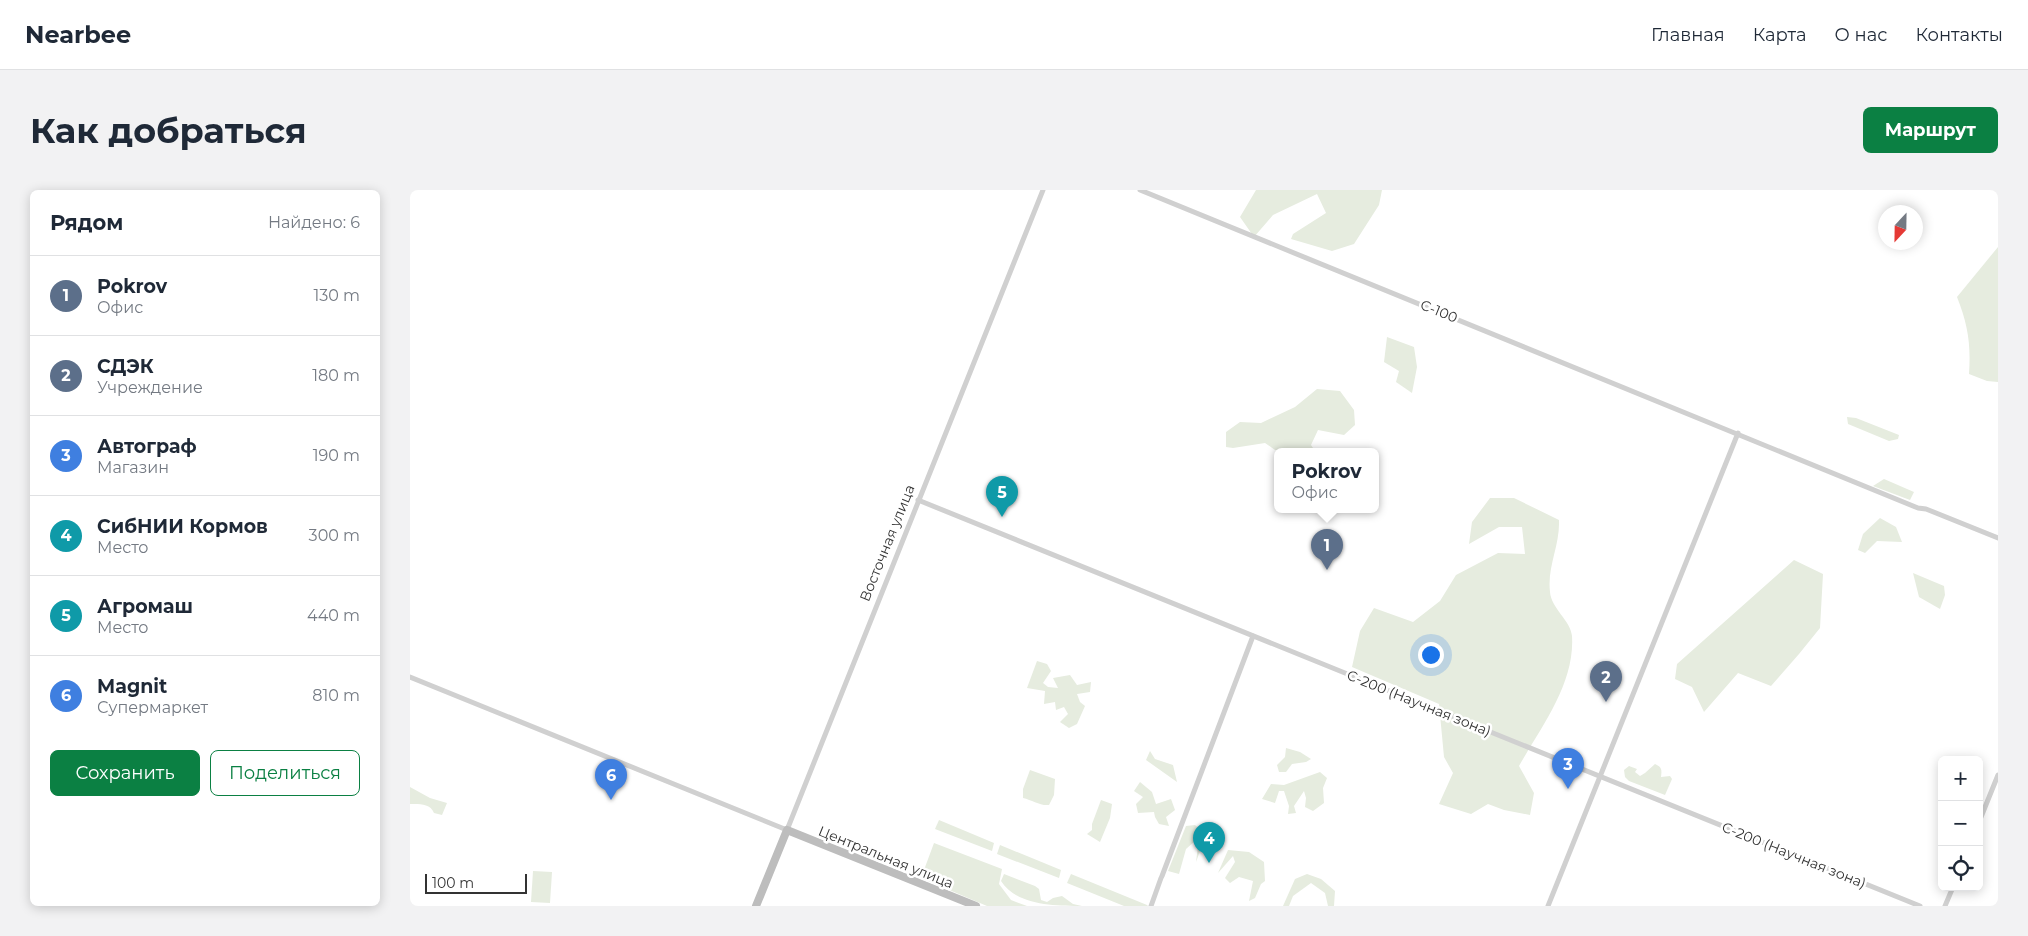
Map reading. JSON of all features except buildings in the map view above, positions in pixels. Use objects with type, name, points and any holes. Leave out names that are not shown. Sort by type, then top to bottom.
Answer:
[{"type":"main road","name":"Восточная улица","points":[[756,906],[788,830]]},
{"type":"main road","name":"Центральная улица","points":[[788,830],[976,906]]},
{"type":"street","name":"Восточная улица","points":[[788,830],[1043,190]]},
{"type":"street","name":"С-100","points":[[1140,190],[1908,504],[1926,509],[1998,538]]},
{"type":"street","points":[[1548,906],[1738,433]]},
{"type":"street","name":"С-200 (Научная зона)","points":[[918,500],[1920,906]]},
{"type":"street","points":[[1151,906],[1253,636]]},
{"type":"street","points":[[410,678],[788,830]]},
{"type":"street","points":[[1983,812],[1998,775]]},
{"type":"street","points":[[1946,906],[1952,891]]},
{"type":"shaded area","points":[[1256,190],[1382,190],[1379,205],[1354,244],[1332,251],[1291,239],[1293,234],[1326,213],[1317,194],[1273,215],[1254,237],[1240,217]]},
{"type":"shaded area","points":[[1998,247],[1998,382],[1987,381],[1969,374],[1970,353],[1968,335],[1957,297]]},
{"type":"shaded area","points":[[1387,337],[1414,347],[1417,367],[1412,393],[1396,382],[1399,371],[1384,362]]},
{"type":"shaded area","points":[[1317,389],[1340,391],[1354,410],[1355,425],[1344,435],[1318,430],[1311,445],[1313,448],[1274,449],[1265,443],[1233,448],[1226,447],[1226,432],[1240,422],[1261,423],[1295,407]]},
{"type":"shaded area","points":[[1847,417],[1856,418],[1899,435],[1898,439],[1889,441],[1848,424]]},
{"type":"shaded area","points":[[1884,479],[1914,492],[1910,500],[1873,486]]},
{"type":"shaded area","points":[[1490,498],[1514,498],[1559,520],[1558,539],[1550,573],[1550,592],[1554,604],[1571,630],[1571,654],[1568,671],[1555,704],[1519,766],[1534,793],[1530,815],[1504,810],[1488,804],[1471,814],[1439,804],[1453,773],[1444,757],[1439,704],[1352,667],[1360,631],[1374,608],[1413,622],[1440,601],[1456,575],[1498,553],[1525,554],[1522,527],[1499,527],[1469,544],[1472,522]]},
{"type":"shaded area","points":[[1880,518],[1896,527],[1902,542],[1877,541],[1865,553],[1858,550],[1863,534]]},
{"type":"shaded area","points":[[1794,560],[1823,574],[1820,628],[1771,686],[1738,673],[1704,712],[1692,687],[1675,679],[1677,664]]},
{"type":"shaded area","points":[[1913,573],[1944,586],[1945,595],[1940,609],[1919,597]]},
{"type":"shaded area","points":[[1037,661],[1047,664],[1051,671],[1043,683],[1048,687],[1058,688],[1053,678],[1070,675],[1077,685],[1091,682],[1090,692],[1077,694],[1080,702],[1085,706],[1077,724],[1069,728],[1060,722],[1068,714],[1064,707],[1056,710],[1055,702],[1044,704],[1045,691],[1027,688]]},
{"type":"shaded area","points":[[1286,748],[1300,752],[1311,759],[1306,762],[1292,764],[1286,772],[1279,772],[1277,765],[1285,757]]},
{"type":"shaded area","points":[[1150,751],[1155,759],[1173,765],[1177,782],[1146,760]]},
{"type":"shaded area","points":[[1655,764],[1661,769],[1661,777],[1670,776],[1672,779],[1665,795],[1629,781],[1625,777],[1624,770],[1629,766],[1637,769],[1635,772],[1640,776]]},
{"type":"shaded area","points":[[1030,770],[1055,779],[1054,795],[1049,805],[1039,804],[1023,798],[1023,789]]},
{"type":"shaded area","points":[[1320,772],[1327,778],[1323,788],[1324,803],[1313,811],[1305,807],[1306,798],[1304,791],[1294,806],[1296,813],[1288,814],[1289,806],[1284,791],[1279,791],[1275,803],[1262,799],[1271,784],[1284,785]]},
{"type":"shaded area","points":[[1140,782],[1152,792],[1156,804],[1171,799],[1175,810],[1166,817],[1169,826],[1159,824],[1154,812],[1138,813],[1136,804],[1143,797],[1134,791]]},
{"type":"shaded area","points":[[410,787],[430,798],[447,803],[442,815],[434,813],[430,807],[410,804]]},
{"type":"shaded area","points":[[1101,800],[1112,804],[1110,818],[1100,842],[1087,834],[1092,830],[1092,824]]},
{"type":"shaded area","points":[[939,820],[994,843],[992,851],[935,829]]},
{"type":"shaded area","points":[[1195,825],[1206,835],[1196,862],[1198,846],[1195,841],[1186,849],[1179,874],[1168,871],[1186,826]]},
{"type":"shaded area","points":[[934,843],[1002,869],[999,884],[1011,900],[1027,906],[987,906],[921,878]]},
{"type":"shaded area","points":[[1000,845],[1061,870],[1059,878],[997,854]]},
{"type":"shaded area","points":[[1228,850],[1249,852],[1264,862],[1265,881],[1261,884],[1255,898],[1249,901],[1253,881],[1239,877],[1230,883],[1225,878],[1235,862],[1233,856],[1218,873]]},
{"type":"shaded area","points":[[533,871],[552,872],[550,903],[531,902]]},
{"type":"shaded area","points":[[1004,874],[1035,886],[1039,889],[1041,900],[1047,902],[1062,896],[1073,904],[1082,906],[1049,905],[1027,900],[1008,889],[1001,881]]},
{"type":"shaded area","points":[[1071,874],[1148,906],[1124,906],[1067,883]]},
{"type":"shaded area","points":[[1307,874],[1321,879],[1335,891],[1334,906],[1328,906],[1325,893],[1311,883],[1293,896],[1289,906],[1283,906],[1295,879]]},
{"type":"place","name":"Агромаш","points":[[1002,517]]},
{"type":"place","name":"Pokrov","points":[[1327,570]]},
{"type":"place","name":"СДЭК","points":[[1606,702]]},
{"type":"place","name":"Автограф","points":[[1568,789]]},
{"type":"place","name":"Magnit","points":[[611,800]]},
{"type":"place","name":"СибНИИ Кормов","points":[[1209,863]]}]
